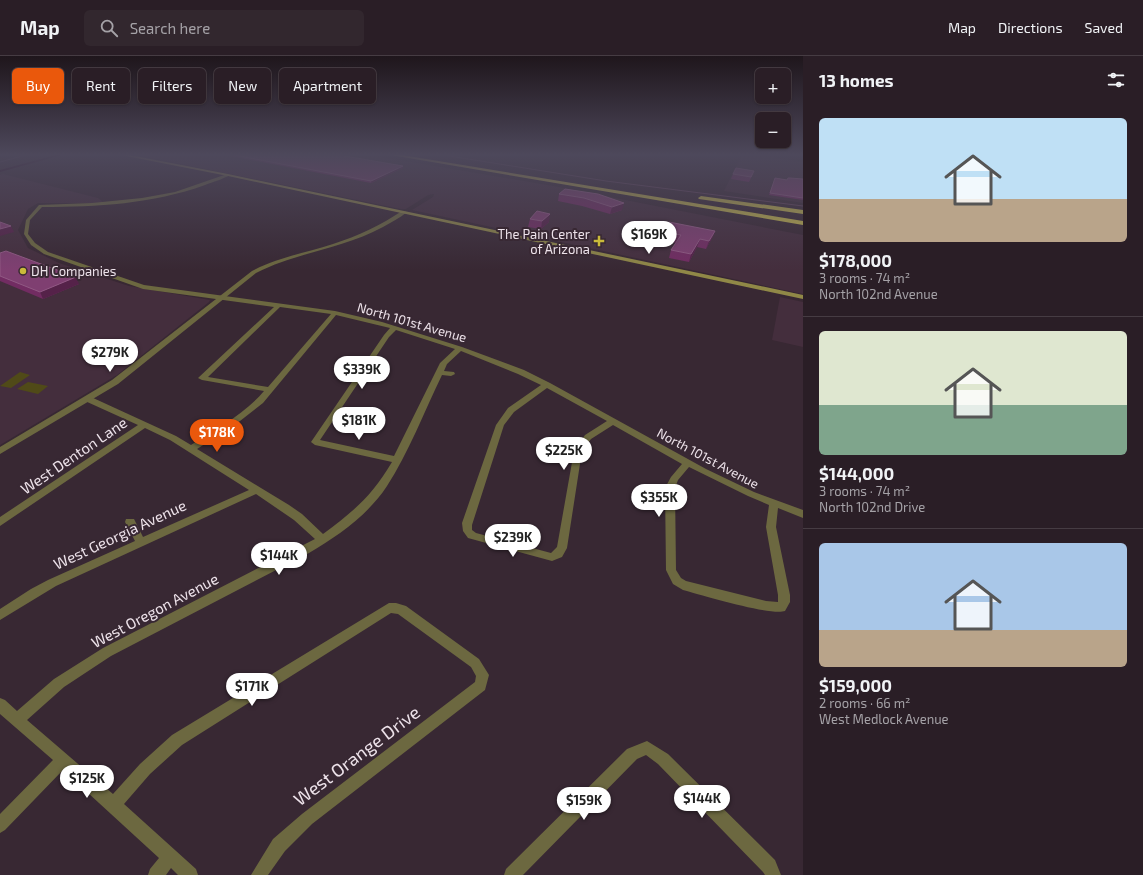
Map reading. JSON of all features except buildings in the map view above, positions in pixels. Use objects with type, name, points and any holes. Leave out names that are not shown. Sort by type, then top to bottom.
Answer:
[{"type":"highway","points":[[622,193],[803,229]]},
{"type":"highway","points":[[632,193],[803,223]]},
{"type":"highway","points":[[643,193],[803,218]]},
{"type":"highway","points":[[697,198],[803,212]]},
{"type":"main road","points":[[315,193],[803,297]]},
{"type":"street","name":"North 101st Avenue","points":[[173,193],[148,199],[103,204],[41,206],[31,216],[26,230],[29,239],[33,244],[46,253],[143,287],[336,313],[394,327],[460,348],[505,365],[547,385],[613,420],[688,463],[743,491],[803,514]]},
{"type":"street","points":[[0,451],[88,399],[136,366],[249,275],[264,266],[326,248],[362,235],[404,212]]},
{"type":"street","points":[[270,390],[202,378],[279,305]]},
{"type":"street","points":[[191,449],[249,410],[270,390],[336,313]]},
{"type":"street","points":[[394,327],[386,336],[315,442],[397,460]]},
{"type":"street","name":"West Oregon Avenue","points":[[17,720],[60,683],[107,652],[322,540],[363,508],[383,485],[397,460],[440,372],[447,360],[460,348]]},
{"type":"street","points":[[440,372],[451,374]]},
{"type":"street","points":[[547,385],[511,410],[500,425],[467,523],[466,528],[469,534],[478,538],[552,557],[558,554],[562,548],[578,451],[588,437],[613,420]]},
{"type":"street","points":[[88,399],[173,438],[298,517],[322,540]]},
{"type":"street","name":"West Denton Lane","points":[[0,522],[144,425]]},
{"type":"street","points":[[688,463],[674,478],[670,488],[671,570],[677,581],[690,587],[766,606],[782,607],[784,595],[771,520],[774,504]]},
{"type":"street","name":"West Georgia Avenue","points":[[0,615],[30,595],[52,583],[257,490]]},
{"type":"street","points":[[130,522],[141,542]]},
{"type":"street","name":"West Orange Drive","points":[[114,805],[145,769],[177,740],[389,608],[402,610],[475,663],[483,675],[480,686],[476,691],[307,819],[279,845],[258,875]]},
{"type":"street","points":[[0,705],[114,805],[190,875]]},
{"type":"street","points":[[512,875],[632,754],[647,748],[663,760],[769,866],[773,875]]},
{"type":"street","points":[[0,825],[63,760]]},
{"type":"street","points":[[156,875],[170,856]]},
{"type":"shaded area","points":[[0,193],[79,193],[98,198],[104,203],[38,203],[28,209],[18,230],[28,248],[59,263],[129,286],[210,300],[117,375],[0,445]]},
{"type":"shaded area","points":[[324,193],[591,193],[803,235],[803,294],[412,210],[433,197],[434,194],[428,195],[406,209]]},
{"type":"shaded area","points":[[739,193],[803,193],[803,203]]},
{"type":"shaded area","points":[[780,297],[803,302],[803,347],[772,340]]},
{"type":"shaded area","points":[[20,372],[30,375],[11,388],[0,386]]},
{"type":"shaded area","points":[[28,382],[48,386],[38,394],[17,389]]},
{"type":"waterway","points":[[702,193],[803,206]]},
{"type":"place","name":"The Pain Center of Arizona","points":[[599,241]]},
{"type":"place","name":"DH Companies","points":[[23,271]]}]
